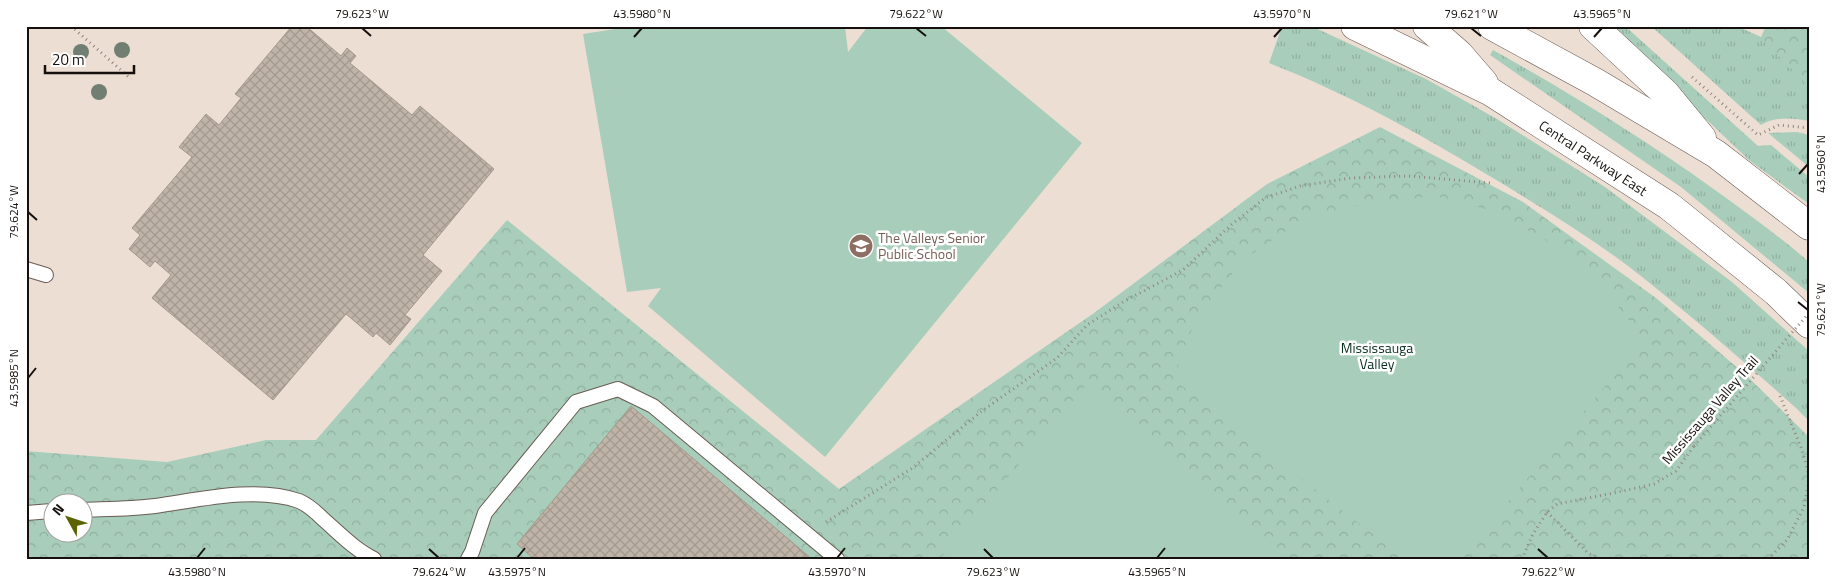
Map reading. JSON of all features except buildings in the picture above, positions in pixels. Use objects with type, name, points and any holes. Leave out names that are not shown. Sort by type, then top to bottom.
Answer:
[{"type":"street","name":"Central Parkway East","points":[[1355,26],[1491,92],[1669,206],[1776,292],[1809,324]]},
{"type":"street","points":[[1427,26],[1459,54],[1491,92]]},
{"type":"street","points":[[1492,26],[1595,82],[1716,154],[1809,226]]},
{"type":"street","points":[[1593,26],[1665,93],[1716,154]]},
{"type":"lane","points":[[26,269],[46,275]]},
{"type":"lane","points":[[468,559],[485,513],[576,402],[618,389],[653,406],[740,476],[837,559]]},
{"type":"lane","points":[[92,509],[153,506],[254,494],[276,496],[299,501],[310,507],[361,552],[374,559]]},
{"type":"lane","points":[[26,512],[42,511]]},
{"type":"path","points":[[71,26],[131,79]]},
{"type":"path","points":[[1688,74],[1758,135],[1778,126],[1809,128]]},
{"type":"path","points":[[807,534],[911,468],[982,411],[1057,358],[1087,325],[1124,302],[1183,270],[1231,225],[1265,198],[1300,186],[1351,178],[1408,176],[1491,183]]},
{"type":"path","name":"Mississauga Valley Trail","points":[[1547,512],[1557,504],[1654,484],[1676,471],[1694,446],[1809,313]]},
{"type":"path","points":[[1780,396],[1802,450],[1809,475]]},
{"type":"path","points":[[1768,559],[1787,540],[1804,506],[1809,481]]},
{"type":"path","points":[[1522,559],[1533,534],[1547,512],[1588,553],[1598,559]]},
{"type":"green space","points":[[634,26],[845,26],[848,52],[868,26],[941,26],[1082,143],[825,457],[648,306],[661,288],[627,292],[583,34]]},
{"type":"green space","points":[[1282,26],[1311,26],[1426,79],[1497,119],[1605,187],[1732,282],[1809,351],[1809,421],[1755,371],[1671,300],[1628,266],[1580,233],[1498,181],[1414,132],[1328,88],[1269,63]]},
{"type":"green space","points":[[1608,26],[1625,26],[1758,146],[1771,145],[1809,177],[1809,204],[1750,161]]},
{"type":"green space","points":[[1651,26],[1737,26],[1761,37],[1766,26],[1809,26],[1809,121],[1778,119],[1761,125]]},
{"type":"green space","points":[[1766,26],[1809,26],[1809,87],[1761,38]]},
{"type":"green space","points":[[1493,50],[1634,135],[1688,171],[1775,234],[1809,262],[1809,293],[1681,187],[1490,55]]},
{"type":"green space","name":"Mississauga Valley","points":[[1380,127],[1523,202],[1656,298],[1747,376],[1809,437],[1809,559],[26,559],[26,451],[167,462],[266,440],[316,440],[507,220],[839,489],[1094,313],[1267,184]]},
{"type":"green space","points":[[1797,132],[1809,135],[1809,167],[1768,133]]},
{"type":"green space","points":[[1435,196],[1493,211],[1545,240],[1599,282],[1644,340],[1460,559],[1405,559],[1173,379],[1196,319],[1243,260],[1299,222],[1365,203]]},
{"type":"green space","points":[[1084,387],[1290,559],[940,559]]},
{"type":"place","name":"The Valleys Senior Public School","points":[[861,246]]}]
